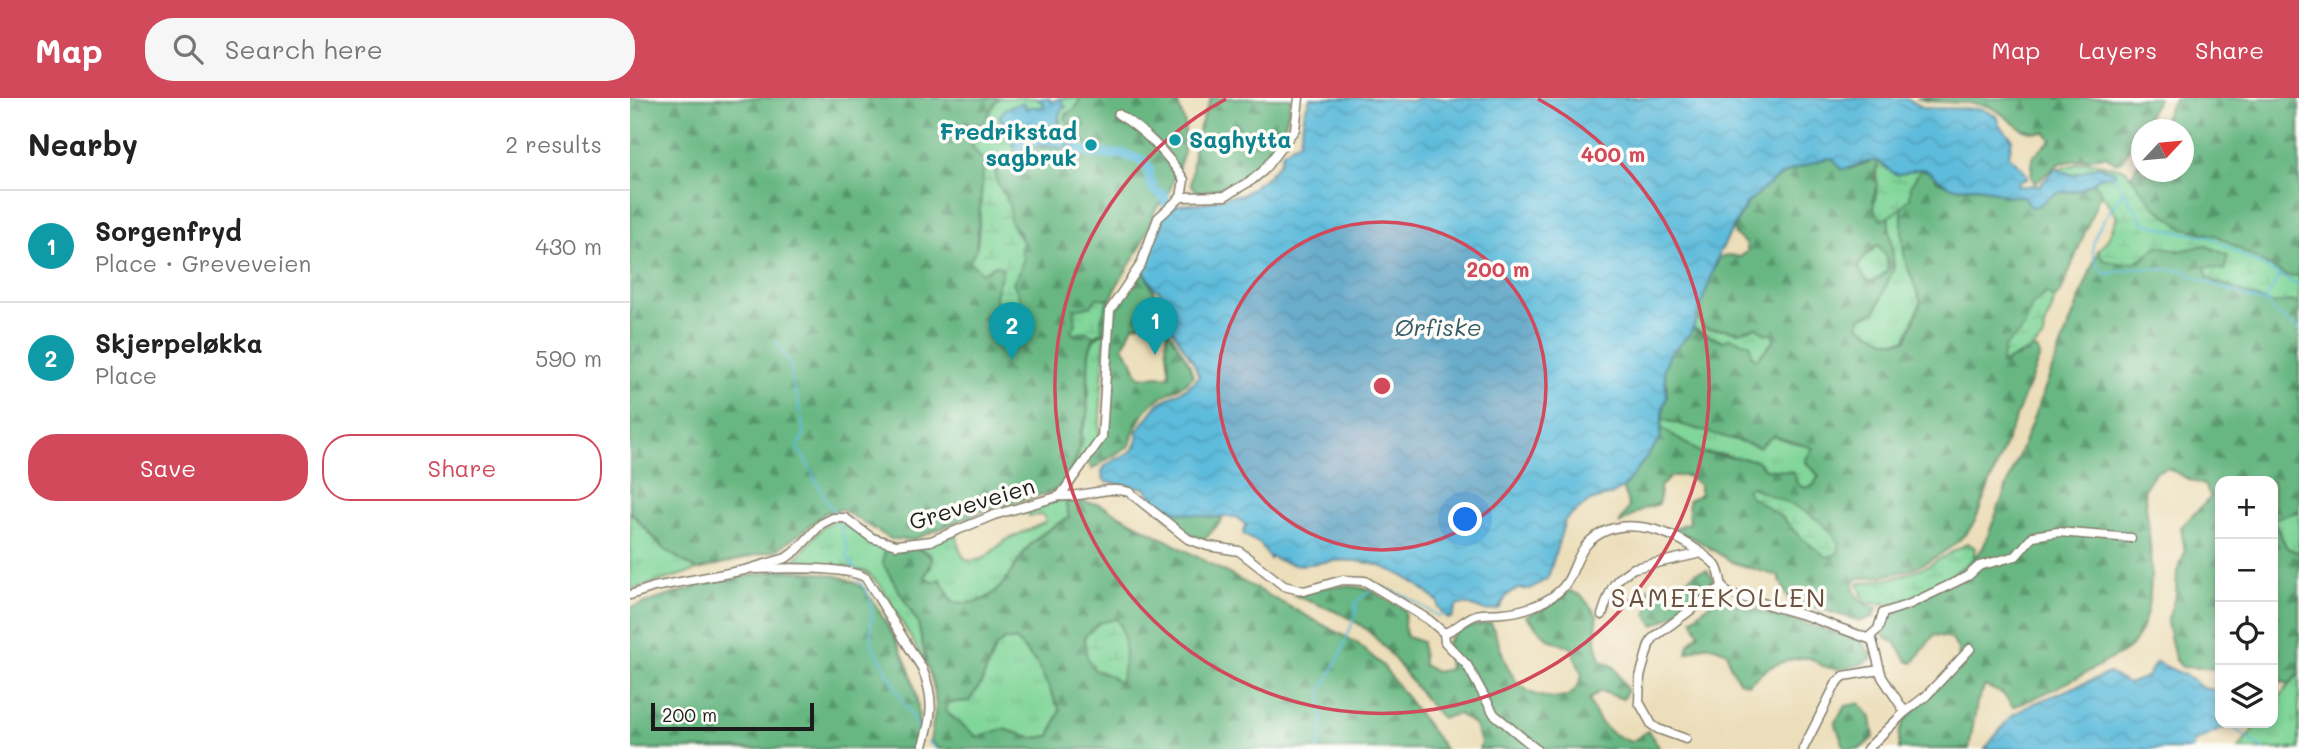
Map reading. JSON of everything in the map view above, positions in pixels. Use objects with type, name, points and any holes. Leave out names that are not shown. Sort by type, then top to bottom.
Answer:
[{"type":"street","points":[[1118,114],[1147,136],[1177,169],[1184,180],[1181,197],[1225,196],[1263,171],[1291,137],[1297,122],[1300,98]]},
{"type":"street","name":"Greveveien","points":[[630,595],[654,587],[745,570],[790,555],[815,530],[833,518],[845,518],[872,538],[896,545],[931,541],[994,515],[1060,496],[1102,437],[1111,310],[1141,264],[1157,220],[1181,197]]},
{"type":"street","points":[[1060,496],[1074,498],[1118,490],[1129,492],[1188,539],[1208,546],[1239,551],[1278,583],[1292,589],[1304,591],[1355,579],[1375,587],[1429,620],[1441,631],[1445,642],[1467,665],[1494,714],[1536,749]]},
{"type":"street","points":[[1441,631],[1476,615],[1511,612],[1534,606],[1555,595],[1567,584],[1578,557],[1595,537],[1613,529],[1638,527],[1658,530],[1679,538],[1718,567],[1722,587],[1731,595],[1869,637],[1873,642],[1879,670],[1905,712]]},
{"type":"street","points":[[1869,637],[1878,629],[1883,613],[1910,604],[1968,576],[1979,566],[2016,556],[2033,536],[2040,533],[2131,538]]},
{"type":"street","points":[[1602,615],[1611,587],[1625,573],[1702,553]]},
{"type":"street","name":"Greveveien","points":[[745,570],[838,570],[853,572],[866,578],[922,668],[931,699],[932,717],[922,749]]},
{"type":"street","points":[[1686,739],[1652,725],[1640,702],[1640,677],[1654,637],[1722,587]]},
{"type":"street","points":[[1867,749],[1905,712],[1926,696],[1970,649]]},
{"type":"street","points":[[1803,749],[1837,682],[1844,676],[1879,670]]},
{"type":"green space","points":[[630,98],[1000,98],[984,123],[972,126],[971,141],[984,161],[976,250],[987,271],[995,265],[1003,269],[995,296],[1005,321],[1020,249],[1020,234],[1010,222],[1010,209],[995,181],[998,166],[1004,158],[1032,147],[1068,146],[1071,150],[1105,154],[1082,140],[1065,118],[1079,103],[1079,98],[1176,98],[1185,124],[1184,152],[1167,198],[1156,208],[1141,246],[1117,285],[1109,304],[1105,333],[1093,339],[1089,353],[1088,414],[1080,433],[1082,439],[1072,472],[1062,485],[1051,492],[984,511],[912,540],[891,539],[841,509],[825,513],[776,550],[698,570],[665,550],[630,511]]},
{"type":"green space","points":[[1000,98],[1037,98],[1045,105],[1041,109],[1024,108],[1005,128],[1013,138],[1014,148],[1019,151],[1006,158],[995,171],[995,177],[1010,209],[1011,223],[1023,245],[1020,249],[1024,256],[1013,282],[1023,305],[1019,319],[1009,323],[1005,321],[995,296],[1003,269],[995,265],[982,273],[969,261],[976,250],[978,240],[984,162],[972,146],[972,126],[984,122]]},
{"type":"green space","points":[[1060,98],[1079,98],[1076,107],[1067,113],[1065,118],[1079,137],[1105,156],[1084,153],[1065,136],[1058,114],[1066,107]]},
{"type":"green space","points":[[1211,98],[1291,98],[1281,134],[1262,163],[1233,183],[1197,192],[1191,184],[1195,139]]},
{"type":"green space","points":[[1916,98],[2158,98],[2146,119],[2131,119],[2131,145],[2122,161],[2116,163],[2105,156],[2060,163],[2035,183],[2031,177],[2033,156],[2051,140],[2046,132],[2020,128],[1987,106]]},
{"type":"green space","points":[[2175,98],[2299,98],[2299,276],[2287,276],[2217,236],[2183,228],[2155,207],[2135,182],[2194,182],[2194,119],[2163,119]]},
{"type":"green space","points":[[1833,158],[1849,169],[1879,161],[1874,176],[1877,184],[1873,201],[1881,219],[1888,217],[1894,267],[1875,312],[1861,317],[1859,325],[1882,338],[1894,341],[1907,339],[1921,302],[1905,260],[1902,207],[1910,197],[1911,185],[1921,169],[1933,173],[1937,181],[1948,185],[1960,188],[1979,187],[2007,196],[2024,196],[2045,201],[2055,194],[2094,182],[2101,192],[2061,292],[2054,299],[2046,293],[2040,298],[2022,332],[2005,350],[2002,364],[2032,349],[2037,350],[2040,356],[1975,521],[1958,541],[1935,558],[1896,573],[1856,579],[1853,588],[1858,596],[1865,604],[1877,608],[1873,617],[1860,621],[1789,600],[1778,576],[1734,563],[1695,539],[1672,530],[1690,523],[1688,501],[1701,494],[1699,484],[1687,476],[1671,476],[1660,487],[1659,504],[1645,508],[1619,524],[1629,507],[1623,488],[1660,439],[1661,428],[1701,453],[1756,460],[1765,469],[1793,472],[1798,485],[1805,488],[1813,486],[1819,476],[1805,461],[1813,448],[1773,436],[1759,447],[1662,419],[1667,387],[1664,369],[1669,355],[1693,328],[1723,341],[1730,338],[1750,344],[1752,356],[1757,359],[1774,341],[1773,335],[1764,333],[1757,327],[1738,332],[1708,329],[1696,315],[1719,258],[1730,255],[1740,257],[1747,252],[1747,244],[1735,235],[1733,227],[1747,204],[1774,180],[1798,167]],"holes":[[[1878,245],[1886,256],[1888,269],[1872,282],[1866,280],[1858,267],[1864,257]],[[1751,487],[1808,513],[1834,534],[1837,553],[1827,556],[1800,537]]]},
{"type":"green space","points":[[1879,161],[1898,173],[1921,169],[1911,185],[1910,197],[1902,207],[1881,219],[1874,205]]},
{"type":"green space","points":[[2088,161],[2126,170],[2131,176],[2131,182],[2135,182],[2155,207],[2183,228],[2217,236],[2286,276],[2299,276],[2299,303],[2290,301],[2271,304],[2208,278],[2205,266],[2225,270],[2228,255],[2204,245],[2180,251],[2158,245],[2134,262],[2104,260],[2098,251],[2108,239],[2117,217],[2094,182],[2102,177],[2115,175],[2090,170],[2068,175],[2058,169]]},
{"type":"green space","points":[[1902,207],[1905,260],[1921,302],[1906,339],[1894,341],[1882,338],[1859,325],[1861,317],[1875,312],[1894,267],[1888,217]]},
{"type":"green space","points":[[1877,245],[1886,256],[1888,269],[1881,277],[1871,282],[1865,280],[1858,267]]},
{"type":"green space","points":[[2158,245],[2180,251],[2204,245],[2228,255],[2225,270],[2271,304],[2290,301],[2299,303],[2299,511],[2278,517],[2278,476],[2215,476],[2215,669],[2182,667],[2175,659],[2167,622],[2176,594],[2177,572],[2185,552],[2181,527],[2211,497],[2204,485],[2168,468],[2155,472],[2144,489],[2150,548],[2150,592],[2141,631],[2131,646],[2074,679],[2013,707],[2002,693],[1985,686],[1977,702],[1969,749],[1899,749],[1899,735],[1904,721],[1960,664],[1958,649],[1951,638],[1934,635],[1913,663],[1907,661],[1895,642],[1887,639],[1880,631],[1896,612],[1952,576],[1983,548],[2098,251],[2104,260],[2141,261]]},
{"type":"green space","points":[[1143,269],[1164,314],[1155,322],[1133,325],[1123,347],[1139,377],[1170,376],[1166,344],[1168,329],[1189,363],[1193,376],[1148,408],[1139,420],[1130,445],[1092,469],[1088,461],[1106,434],[1113,316]]},
{"type":"green space","points":[[2046,293],[2054,299],[2043,338],[2032,349],[2001,364],[2004,348],[2024,328],[2032,305]]},
{"type":"green space","points":[[1097,298],[1108,299],[1101,320],[1102,331],[1093,336],[1085,331],[1074,335],[1071,331],[1076,324],[1074,309],[1091,306]]},
{"type":"green space","points":[[1696,315],[1708,329],[1738,332],[1757,327],[1764,333],[1774,335],[1774,341],[1757,359],[1693,328]]},
{"type":"green space","points":[[1105,333],[1099,437],[1072,476],[1088,414],[1090,350],[1098,336]]},
{"type":"green space","points":[[1662,419],[1767,439],[1773,436],[1814,448],[1805,461],[1819,476],[1813,486],[1805,488],[1798,485],[1792,472],[1765,469],[1724,454],[1701,453],[1661,428]]},
{"type":"green space","points":[[1751,487],[1801,509],[1824,525],[1840,546],[1837,554],[1827,557],[1800,537],[1783,518],[1750,496],[1746,489]]},
{"type":"green space","points":[[1065,500],[1069,518],[1036,539],[1002,586],[983,600],[954,602],[945,590],[924,577],[931,567],[930,554],[915,547],[957,535],[960,550],[968,561],[983,559],[1006,540],[1046,522],[1045,517],[1029,516],[1028,512]]},
{"type":"green space","points":[[1065,500],[1099,504],[1357,643],[1383,666],[1445,749],[939,749],[930,741],[936,706],[918,623],[883,564],[885,546],[902,551],[915,547],[928,554],[932,562],[925,577],[933,582],[940,579],[953,602],[969,603],[992,594],[1001,586],[1032,543],[1069,518]],"holes":[[[1117,619],[1124,642],[1119,683],[1109,675]],[[1004,640],[1016,640],[1037,664],[1060,710],[1050,736],[1034,738],[1003,729],[977,737],[945,711],[948,703],[969,701],[981,684],[995,648]]]},
{"type":"green space","points":[[1159,504],[1178,512],[1220,517],[1222,520],[1204,540],[1171,521]]},
{"type":"green space","points":[[630,511],[665,550],[698,570],[630,590]]},
{"type":"green space","points":[[2299,511],[2299,553],[2287,548],[2278,529],[2278,517]]},
{"type":"green space","points":[[841,520],[885,546],[884,564],[918,623],[927,666],[881,586],[866,572],[844,566],[770,571],[795,559],[820,530]]},
{"type":"green space","points":[[2278,531],[2287,548],[2299,553],[2299,673],[2290,684],[2278,681]]},
{"type":"green space","points":[[1968,543],[1975,548],[1973,559],[1907,604],[1865,603],[1858,583],[1895,578],[1927,566]]},
{"type":"green space","points":[[1707,570],[1713,579],[1708,586],[1678,612],[1654,625],[1646,614],[1653,599],[1648,588],[1676,588],[1697,572]]},
{"type":"green space","points":[[775,571],[836,576],[855,583],[867,593],[899,648],[912,680],[918,713],[915,749],[630,749],[630,608],[709,583]]},
{"type":"green space","points":[[1349,586],[1368,589],[1405,610],[1404,626],[1407,637],[1422,642],[1423,665],[1436,672],[1449,669],[1447,642],[1458,629],[1491,623],[1506,663],[1519,684],[1541,696],[1557,698],[1574,691],[1582,675],[1571,647],[1548,639],[1526,616],[1545,608],[1570,591],[1582,596],[1597,615],[1596,642],[1601,660],[1614,667],[1627,690],[1623,699],[1600,691],[1589,700],[1604,727],[1615,735],[1631,742],[1648,731],[1658,749],[1479,749],[1481,743],[1475,725],[1458,714],[1442,718],[1388,651],[1368,631],[1342,615],[1294,595],[1321,587]]},
{"type":"green space","points":[[1724,598],[1739,605],[1861,640],[1872,658],[1855,666],[1842,668],[1829,668],[1809,658],[1794,659],[1770,667],[1748,684],[1739,681],[1730,665],[1727,652],[1707,646],[1687,653],[1689,644],[1699,633],[1692,619],[1713,601]]},
{"type":"green space","points":[[1117,619],[1123,634],[1125,651],[1119,683],[1109,675],[1094,670],[1087,657],[1084,637],[1099,623]]},
{"type":"green space","points":[[1004,640],[1016,640],[1037,663],[1060,710],[1050,736],[1034,738],[1003,729],[977,737],[945,711],[948,703],[981,684],[995,648]]},
{"type":"green space","points":[[2299,673],[2299,749],[2238,749],[2255,728],[2278,728],[2278,699]]},
{"type":"green space","points":[[1860,703],[1871,718],[1874,737],[1860,749],[1845,749],[1835,722],[1846,706]]},
{"type":"water","points":[[1037,98],[1049,98],[1051,102],[1060,98],[1066,107],[1062,108],[1059,122],[1080,150],[1071,150],[1068,146],[1061,149],[1041,146],[1019,151],[1014,148],[1000,116],[1006,108],[1021,103],[1025,104],[1026,110],[1031,107],[1044,107],[1044,103]]},
{"type":"water","name":"Ørfiske","points":[[1310,98],[1383,98],[1411,101],[1418,98],[1905,98],[1924,108],[1982,109],[1996,116],[2000,126],[2012,138],[2009,155],[2026,175],[2027,179],[2017,185],[2039,186],[2055,169],[2074,175],[2099,166],[2115,172],[2115,175],[2102,177],[2079,190],[2056,193],[2031,207],[2024,196],[2008,196],[1977,187],[1953,187],[1922,169],[1896,174],[1876,161],[1841,169],[1833,158],[1824,159],[1775,179],[1746,204],[1720,252],[1693,328],[1669,355],[1664,369],[1667,397],[1660,439],[1623,488],[1611,495],[1590,501],[1565,520],[1548,578],[1530,589],[1518,589],[1507,595],[1499,609],[1485,611],[1470,605],[1457,605],[1452,617],[1448,619],[1438,607],[1438,602],[1416,584],[1391,570],[1364,562],[1335,561],[1296,565],[1271,557],[1270,559],[1260,544],[1244,535],[1246,525],[1236,517],[1210,517],[1178,512],[1159,504],[1145,488],[1106,482],[1102,475],[1107,464],[1134,449],[1137,431],[1159,403],[1188,387],[1199,377],[1194,363],[1168,323],[1159,290],[1155,289],[1143,269],[1163,216],[1177,205],[1204,203],[1242,195],[1269,175],[1280,162],[1282,153],[1300,140]]},
{"type":"water","points":[[2156,662],[2191,678],[2203,688],[2215,690],[2215,728],[2223,728],[2194,742],[2192,749],[1985,749],[2011,716],[2033,704],[2109,673],[2128,684],[2147,677]]},
{"type":"waterway","points":[[1080,150],[1095,154],[1124,154],[1143,160],[1149,169],[1154,190],[1164,196],[1169,210]]},
{"type":"waterway","points":[[2114,175],[2143,222],[2172,231],[2208,236],[2299,286]]},
{"type":"waterway","points":[[2124,191],[2097,232],[2093,243],[2097,264],[2105,274],[2139,268],[2184,270],[2196,278],[2264,303],[2280,275]]},
{"type":"waterway","points":[[2267,300],[2273,312],[2299,329]]},
{"type":"waterway","points":[[776,341],[791,367],[799,405],[804,435],[797,448],[836,514]]},
{"type":"waterway","points":[[838,522],[848,548],[847,557],[856,570]]},
{"type":"waterway","points":[[858,578],[869,594],[871,603],[872,644],[922,736]]},
{"type":"waterway","points":[[1383,587],[1407,597],[1438,616],[1444,614]]},
{"type":"waterway","points":[[1318,749],[1323,725],[1321,692],[1339,658],[1356,614],[1356,602],[1372,589]]},
{"type":"waterway","points":[[2234,728],[2263,749]]},
{"type":"waterway","points":[[928,742],[936,749]]},
{"type":"place","name":"Saghytta","points":[[1175,140]]},
{"type":"place","name":"Fredrikstad sagbruk","points":[[1091,145]]},
{"type":"place","name":"Sorgenfryd","points":[[1155,355]]},
{"type":"place","name":"Skjerpeløkka","points":[[1012,360]]},
{"type":"district","name":"SAMEIEKOLLEN","points":[[1719,598]]}]
